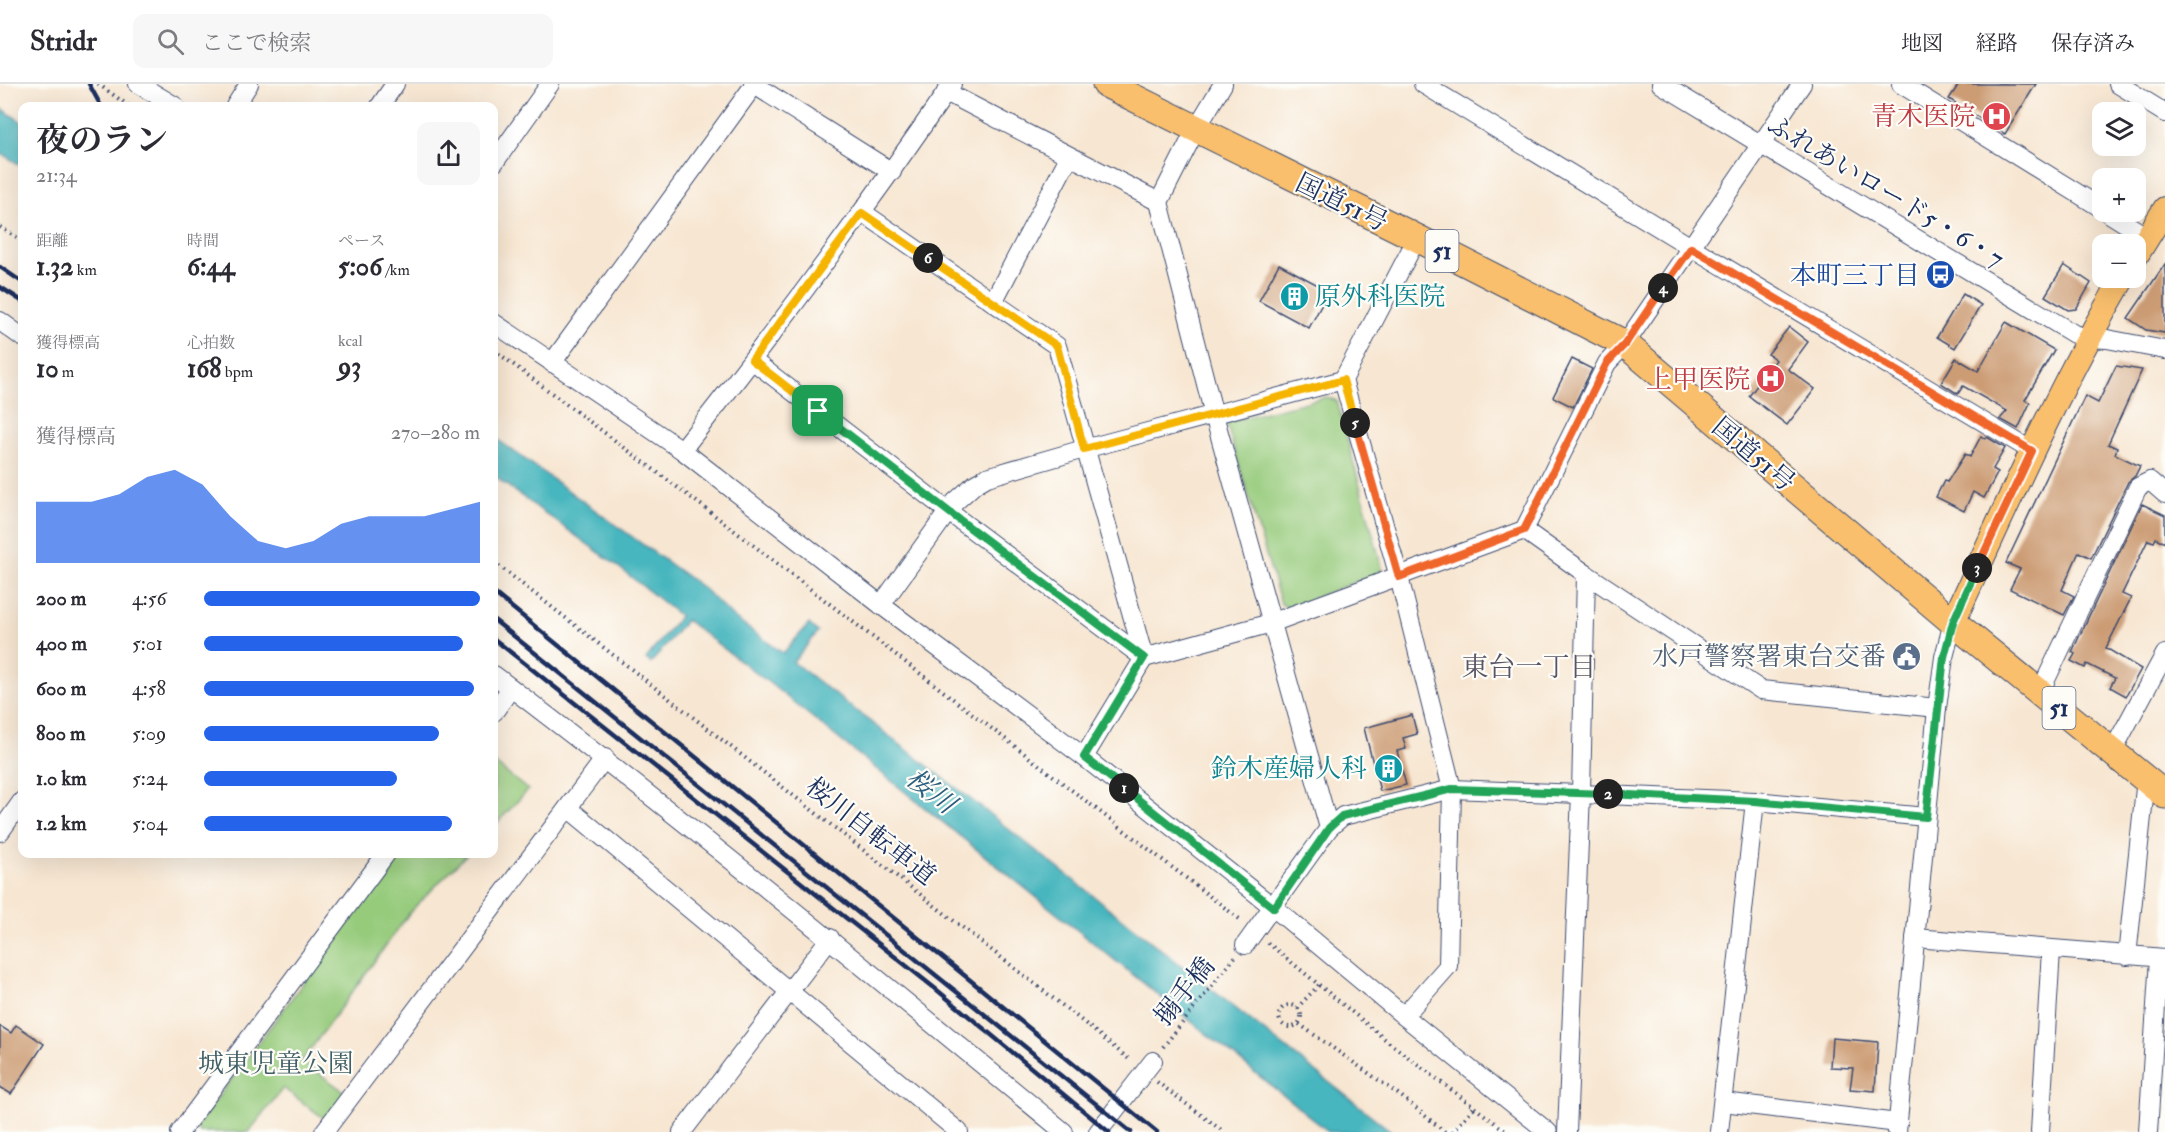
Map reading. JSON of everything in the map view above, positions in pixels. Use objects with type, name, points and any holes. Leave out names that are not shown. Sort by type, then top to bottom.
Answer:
[{"type":"highway","name":"国道51号","points":[[1106,84],[1625,344],[1953,622],[2156,787]]},
{"type":"main road","points":[[2146,240],[2165,209]]},
{"type":"main road","points":[[1953,622],[2087,338],[2117,288]]},
{"type":"street","points":[[138,84],[168,102]]},
{"type":"street","points":[[238,102],[249,84]]},
{"type":"street","points":[[383,102],[395,84]]},
{"type":"street","points":[[498,157],[550,84]]},
{"type":"street","points":[[552,363],[754,84],[892,172]]},
{"type":"street","points":[[1223,84],[1196,129],[1159,202],[1214,415],[1329,828]]},
{"type":"street","points":[[1423,84],[1691,248],[2032,451]]},
{"type":"street","name":"ふれあいロード5・6・7","points":[[1661,84],[2061,327],[2087,338],[2107,339],[2165,350]]},
{"type":"street","points":[[1084,757],[1144,658],[1271,623],[1524,530],[1607,363],[1625,344],[1802,84]]},
{"type":"street","points":[[1901,84],[2092,202]]},
{"type":"street","points":[[2118,84],[2165,113]]},
{"type":"street","points":[[682,450],[862,213],[949,88],[1069,157],[1159,202]]},
{"type":"street","points":[[993,302],[1069,157]]},
{"type":"street","points":[[862,213],[1057,346],[1144,658]]},
{"type":"street","points":[[2117,222],[2130,234]]},
{"type":"street","points":[[1404,1016],[1448,966],[1452,789],[1399,577],[1343,380],[1417,238]]},
{"type":"street","points":[[0,321],[18,334]]},
{"type":"street","points":[[498,326],[682,450],[881,605],[1084,757],[1274,908],[1548,1132]]},
{"type":"street","points":[[752,360],[1144,658]]},
{"type":"street","points":[[881,605],[955,502],[987,477],[1343,380]]},
{"type":"street","points":[[2040,692],[2138,487],[2150,481],[2165,494]]},
{"type":"street","points":[[1524,530],[1761,690],[1937,708]]},
{"type":"street","points":[[1567,1132],[1581,793],[1586,574]]},
{"type":"street","points":[[1723,1102],[1897,1128],[1937,708],[1944,657],[1953,622]]},
{"type":"street","points":[[2112,752],[2165,654]]},
{"type":"street","points":[[498,678],[605,758],[830,938],[1064,1132]]},
{"type":"street","points":[[498,706],[511,688]]},
{"type":"street","points":[[324,1132],[605,758]]},
{"type":"street","points":[[2127,956],[2156,787]]},
{"type":"street","points":[[1250,938],[1274,908],[1329,828],[1342,816],[1452,789],[1755,801],[1926,817]]},
{"type":"street","points":[[1719,1132],[1755,801]]},
{"type":"street","points":[[0,832],[18,807]]},
{"type":"street","points":[[568,808],[959,1132]]},
{"type":"street","points":[[180,1132],[383,858]]},
{"type":"street","points":[[682,1132],[830,938]]},
{"type":"street","points":[[1915,938],[2162,958],[2154,1131]]},
{"type":"street","points":[[2040,1132],[2051,950]]},
{"type":"street","points":[[1098,1132],[1148,1066]]},
{"type":"path","points":[[98,84],[123,102]]},
{"type":"path","points":[[0,227],[18,238]]},
{"type":"path","points":[[498,353],[710,512],[1250,938],[1319,986],[1507,1132]]},
{"type":"path","name":"桜川自転車道","points":[[498,565],[1076,1016],[1148,1066],[1224,1132]]},
{"type":"path","name":"搦手橋","points":[[1148,1066],[1250,938]]},
{"type":"path","points":[[1297,1008],[1319,986]]},
{"type":"path","points":[[1289,1005],[1297,1008],[1301,1016],[1299,1024],[1291,1028],[1282,1025],[1279,1017],[1282,1009],[1289,1005]]},
{"type":"path","points":[[1299,1024],[1401,1096],[1445,1132]]},
{"type":"path","points":[[1453,1132],[1474,1107]]},
{"type":"green space","points":[[1327,397],[1337,401],[1382,568],[1379,573],[1288,608],[1281,604],[1226,422]]},
{"type":"green space","points":[[498,766],[528,790],[498,822]]},
{"type":"green space","name":"城東児童公園","points":[[396,858],[463,858],[411,911],[302,1061],[346,1093],[325,1119],[283,1088],[249,1132],[200,1132],[195,1128]]},
{"type":"water","points":[[0,108],[18,119],[18,164],[0,153]]},
{"type":"water","name":"桜川","points":[[498,440],[703,588],[734,618],[783,653],[809,624],[818,632],[793,662],[977,804],[1392,1132],[1329,1132],[768,682],[686,620],[651,663],[646,659],[680,616],[616,565],[498,479]]},
{"type":"building","name":"青木医院","points":[[1959,84],[2036,84],[2005,134],[1949,99]]},
{"type":"building","name":"原外科医院","points":[[1279,264],[1329,291],[1309,328],[1259,301]]},
{"type":"building","points":[[2165,264],[2165,333],[2146,330],[2128,318]]},
{"type":"building","points":[[2064,265],[2091,283],[2076,309],[2068,310],[2045,296]]},
{"type":"building","points":[[1963,294],[1981,305],[1955,348],[1937,337]]},
{"type":"building","points":[[2006,322],[2054,350],[2025,400],[2030,403],[2018,429],[2000,419],[2007,411],[1963,386],[1958,394],[1941,383],[1956,358],[1978,371]]},
{"type":"building","name":"上甲医院","points":[[1789,327],[1808,342],[1788,369],[1815,389],[1787,425],[1749,396],[1776,360],[1768,354]]},
{"type":"building","points":[[1572,359],[1592,369],[1573,407],[1553,397]]},
{"type":"building","points":[[2116,366],[2142,370],[2108,444],[2117,448],[2115,454],[2140,466],[2135,476],[2128,482],[2091,558],[2079,552],[2062,590],[2074,596],[2064,615],[2010,589],[2020,569],[2006,563],[2085,396],[2098,403]]},
{"type":"building","points":[[1981,436],[2005,448],[1993,469],[1998,472],[1984,498],[1973,492],[1964,511],[1936,497],[1944,481],[1947,482],[1965,454],[1970,457]]},
{"type":"building","points":[[2142,504],[2165,515],[2165,543],[2156,538],[2154,542],[2148,540],[2122,594],[2131,598],[2106,648],[2141,669],[2126,696],[2110,687],[2115,678],[2087,664],[2085,668],[2071,661],[2075,654],[2072,652]]},
{"type":"building","name":"鈴木産婦人科","points":[[1412,715],[1417,734],[1403,738],[1406,749],[1397,751],[1406,785],[1380,791],[1364,728]]},
{"type":"building","points":[[16,1025],[44,1044],[11,1094],[0,1087],[0,1026],[11,1033]]},
{"type":"building","points":[[1832,1038],[1878,1042],[1875,1091],[1850,1089],[1853,1068],[1830,1067]]},
{"type":"railway","points":[[89,84],[99,102]]},
{"type":"railway","points":[[0,267],[18,279]]},
{"type":"railway","points":[[0,287],[18,298]]},
{"type":"railway","points":[[498,596],[1157,1132]]},
{"type":"railway","points":[[498,623],[1131,1132]]},
{"type":"railway","points":[[498,642],[937,990],[1109,1132]]},
{"type":"place","name":"青木医院","points":[[1996,116]]},
{"type":"place","name":"本町三丁目","points":[[1941,275]]},
{"type":"place","name":"原外科医院","points":[[1294,296]]},
{"type":"place","name":"上甲医院","points":[[1771,379]]},
{"type":"place","name":"水戸警察署東台交番","points":[[1907,656]]},
{"type":"place","name":"鈴木産婦人科","points":[[1388,768]]},
{"type":"district","name":"東台一丁目","points":[[1529,667]]},
{"type":"route","points":[[862,213],[1057,346],[1084,449],[1343,380],[1399,577],[1524,530],[1607,363],[1625,344],[1691,248],[2032,451],[1953,622],[1944,657],[1926,817],[1755,801],[1452,789],[1342,816],[1329,828],[1274,908],[1084,757],[1144,658],[818,411],[752,360],[862,213]]}]
